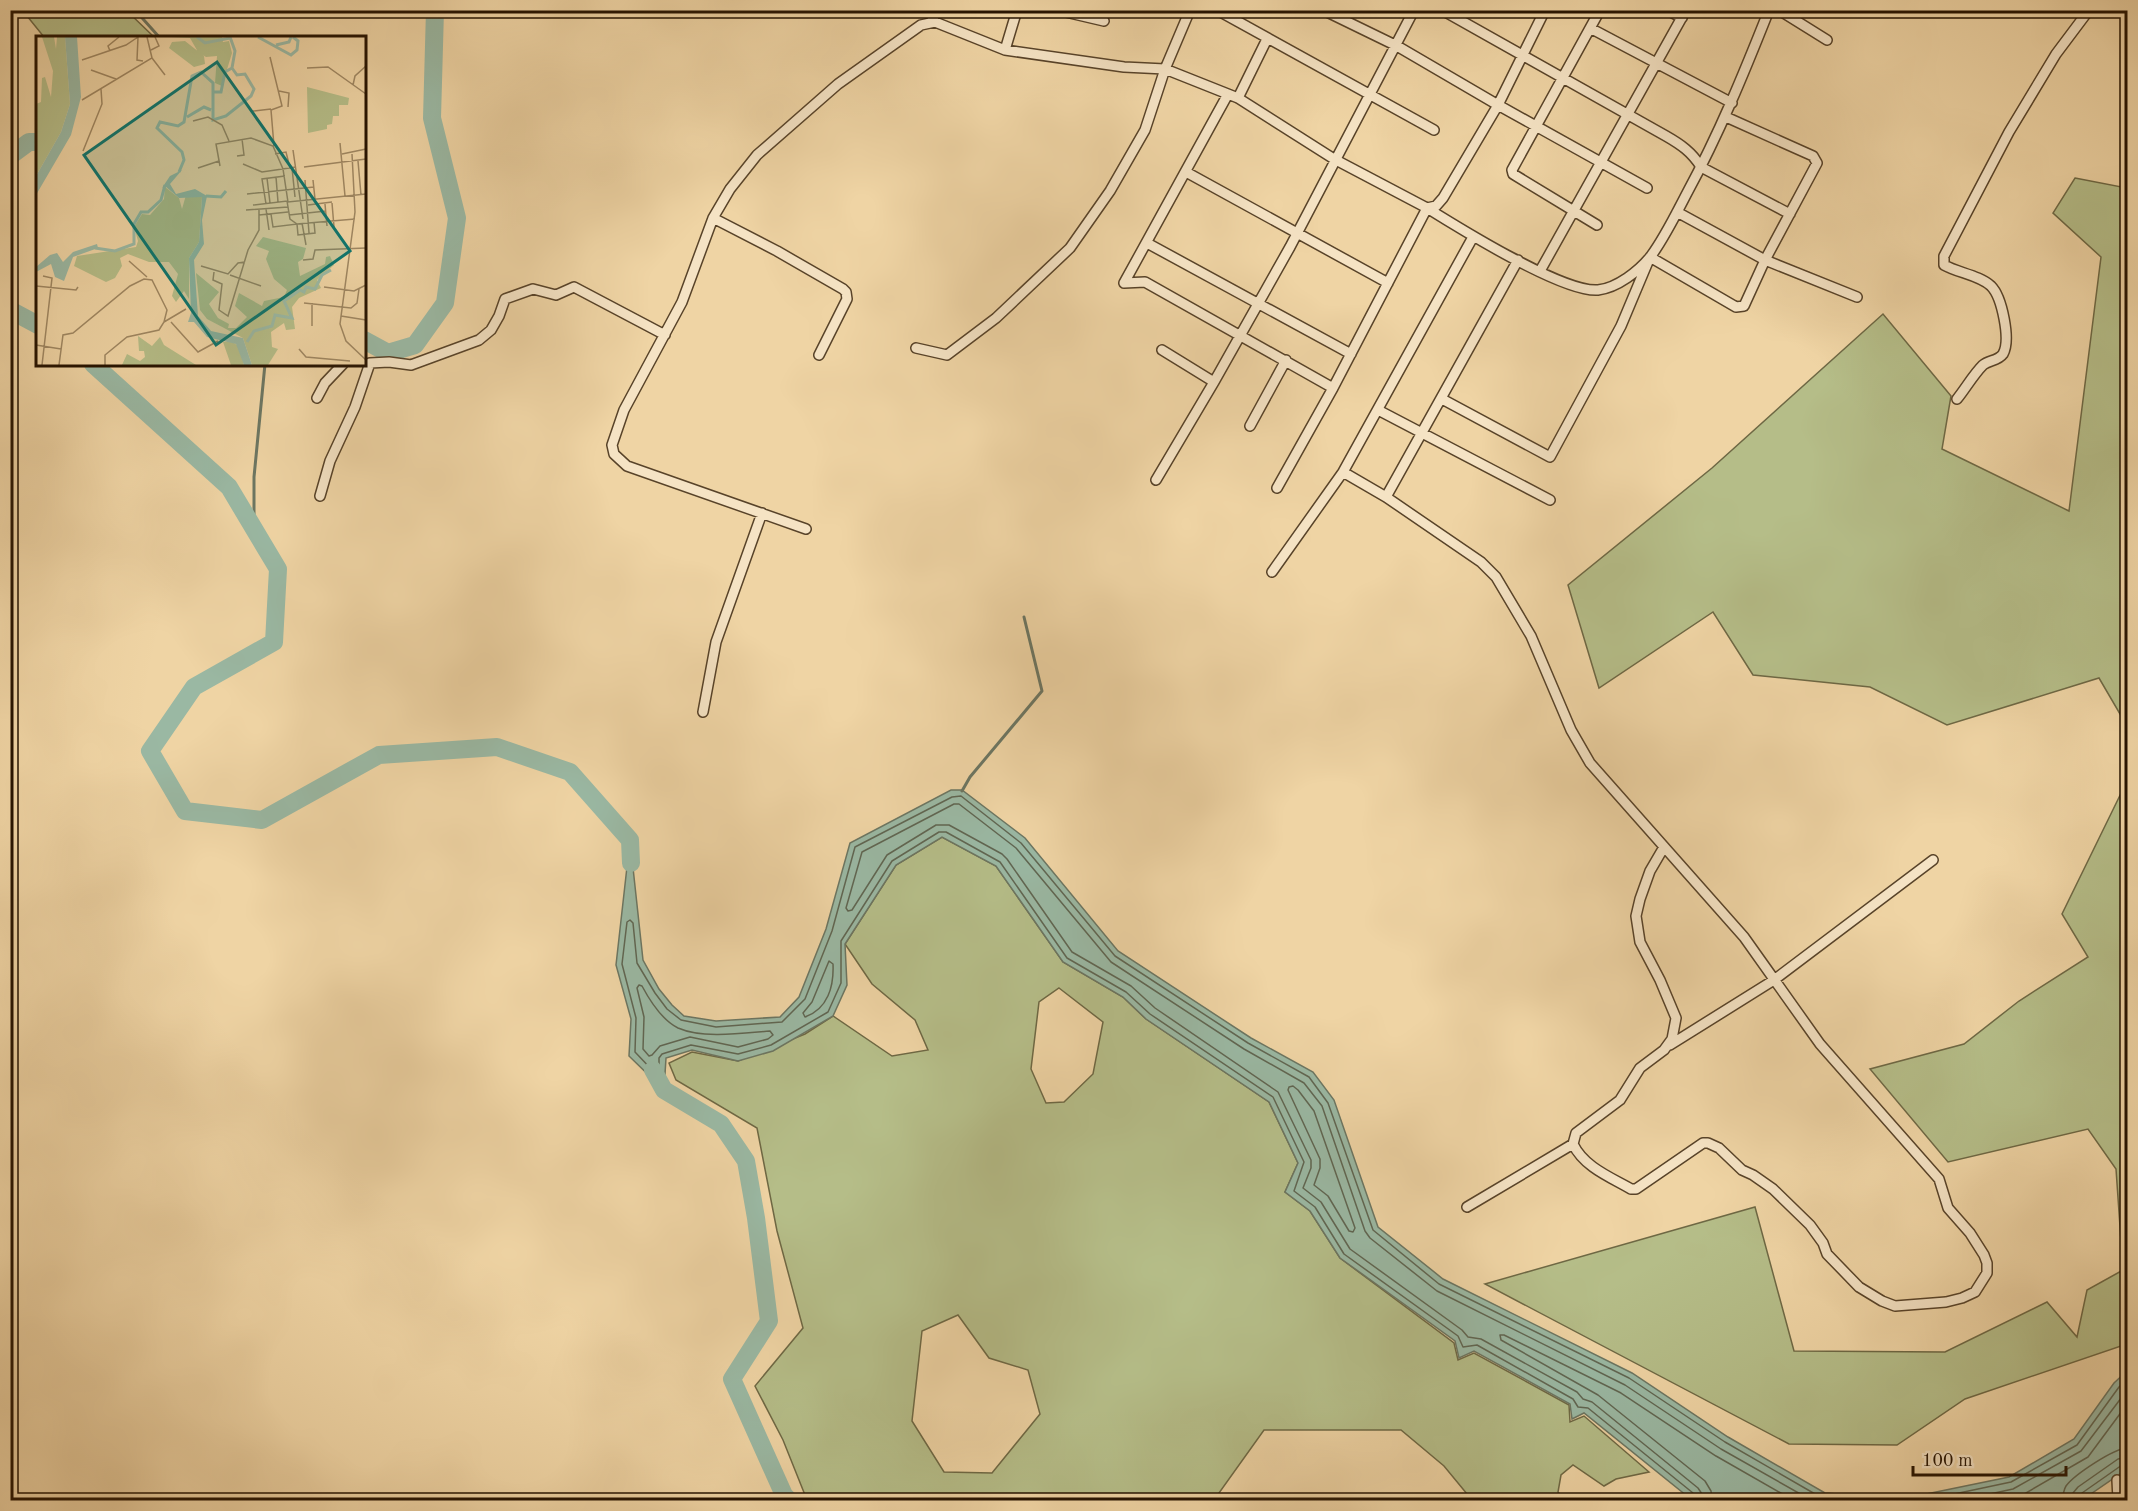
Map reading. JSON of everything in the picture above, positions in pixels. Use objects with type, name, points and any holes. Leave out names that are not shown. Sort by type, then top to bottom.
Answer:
[{"type":"street","points":[[928,10],[935,22]]},
{"type":"street","points":[[1005,50],[1017,10]]},
{"type":"street","points":[[1057,10],[1104,21]]},
{"type":"street","points":[[1217,10],[1434,130]]},
{"type":"street","points":[[1323,10],[1396,45],[1497,105],[1647,188]]},
{"type":"street","points":[[1156,480],[1214,382],[1297,232],[1414,10]]},
{"type":"street","points":[[1442,10],[1682,146],[1695,156],[1701,167],[1790,214]]},
{"type":"street","points":[[1277,488],[1333,388],[1427,208],[1436,206],[1443,198],[1497,105],[1545,10]]},
{"type":"street","points":[[1597,225],[1513,174],[1515,165],[1600,10]]},
{"type":"street","points":[[1540,271],[1684,14],[1667,10]]},
{"type":"street","points":[[1442,399],[1550,457],[1621,326],[1650,257],[1677,212],[1726,117],[1770,10]]},
{"type":"street","points":[[1779,10],[1827,40]]},
{"type":"street","points":[[1957,399],[1983,365],[2001,356],[2005,350],[2005,322],[2001,307],[1990,286],[1968,274],[1944,266],[1944,256],[2014,123],[2056,54],[2089,10]]},
{"type":"street","points":[[916,348],[947,355],[996,318],[1070,248],[1110,191],[1145,130],[1165,69],[1189,11]]},
{"type":"street","points":[[806,530],[627,466],[614,454],[612,445],[624,410],[682,302],[713,218],[730,189],[757,155],[838,84],[921,26],[935,22],[1005,50],[1124,67],[1165,69],[1228,94],[1334,159],[1427,208],[1473,237],[1577,287],[1598,290],[1625,279],[1650,257]]},
{"type":"street","points":[[1590,28],[1732,103]]},
{"type":"street","points":[[1238,99],[1267,39]]},
{"type":"street","points":[[1228,94],[1124,283],[1145,282],[1333,388]]},
{"type":"street","points":[[1650,257],[1740,308],[1744,306],[1765,260],[1816,163],[1813,156],[1726,117]]},
{"type":"street","points":[[1186,172],[1388,283]]},
{"type":"street","points":[[1677,212],[1765,260],[1857,297]]},
{"type":"street","points":[[713,218],[777,251],[846,292],[846,299],[819,355]]},
{"type":"street","points":[[1272,572],[1343,472],[1473,237]]},
{"type":"street","points":[[1147,243],[1351,354]]},
{"type":"street","points":[[1386,497],[1518,260]]},
{"type":"street","points":[[320,496],[330,461],[355,407],[367,364],[389,362],[411,365],[479,340],[491,330],[505,298],[533,289],[556,295],[574,287],[665,335]]},
{"type":"street","points":[[1162,350],[1214,382]]},
{"type":"street","points":[[1250,426],[1286,360]]},
{"type":"street","points":[[317,398],[325,383],[341,366]]},
{"type":"street","points":[[1378,410],[1550,501]]},
{"type":"street","points":[[1343,472],[1386,497],[1481,562],[1496,577],[1531,636],[1571,730],[1590,763],[1632,807],[1664,847],[1744,937],[1774,980],[1820,1044],[1939,1179],[1948,1208],[1970,1233],[1988,1263],[1987,1273],[1975,1292],[1946,1302],[1895,1306],[1872,1296],[1859,1287],[1827,1254],[1810,1225],[1773,1189],[1742,1170],[1719,1149],[1708,1143],[1703,1143],[1636,1189],[1631,1189],[1594,1167],[1578,1154],[1573,1144],[1576,1133],[1620,1100],[1640,1068],[1670,1045],[1774,980],[1933,860]]},
{"type":"street","points":[[703,712],[716,642],[762,513]]},
{"type":"street","points":[[1664,847],[1650,871],[1636,916],[1640,942],[1660,980],[1676,1018],[1670,1045]]},
{"type":"street","points":[[1467,1207],[1573,1144]]},
{"type":"street","points":[[2117,1480],[2118,1500]]},
{"type":"green space","points":[[23,11],[127,11],[153,36],[43,36]]},
{"type":"green space","points":[[2075,178],[2127,188],[2127,726],[2099,678],[1947,725],[1870,687],[1753,675],[1713,612],[1599,688],[1568,585],[1712,468],[1883,314],[1951,396],[1942,449],[2069,511],[2101,257],[2053,213]]},
{"type":"green space","points":[[2127,781],[2127,1344],[1965,1399],[1897,1445],[1789,1444],[1485,1284],[1755,1207],[1794,1351],[1945,1352],[2047,1302],[2077,1337],[2087,1290],[2123,1270],[2116,1169],[2088,1129],[1948,1162],[1870,1069],[1964,1044],[2019,1001],[2088,957],[2062,914]]},
{"type":"green space","points":[[942,837],[996,866],[1063,962],[1123,997],[1146,1019],[1269,1102],[1298,1163],[1285,1192],[1310,1211],[1340,1258],[1454,1343],[1458,1360],[1474,1353],[1569,1405],[1570,1422],[1584,1416],[1649,1472],[1616,1479],[1604,1486],[1573,1465],[1561,1475],[1558,1492],[1565,1500],[1472,1500],[1444,1466],[1401,1430],[1264,1430],[1214,1500],[807,1500],[783,1440],[755,1386],[803,1328],[777,1231],[757,1128],[676,1080],[669,1063],[692,1052],[738,1061],[805,1034],[833,1016],[892,1056],[928,1050],[915,1020],[872,984],[845,944],[896,865]],"holes":[[[1059,988],[1103,1022],[1093,1074],[1064,1102],[1046,1103],[1031,1069],[1039,1002]],[[958,1315],[989,1358],[1028,1370],[1040,1414],[992,1473],[944,1472],[912,1421],[922,1331]]]},
{"type":"water","points":[[951,790],[962,790],[1025,838],[1118,951],[1251,1038],[1313,1072],[1334,1100],[1378,1227],[1443,1279],[1632,1373],[1728,1437],[1825,1493],[1902,1499],[2009,1477],[2074,1439],[2114,1383],[2127,1371],[2127,1469],[2082,1500],[1692,1500],[1584,1413],[1572,1419],[1570,1404],[1474,1351],[1459,1358],[1455,1341],[1340,1258],[1310,1211],[1285,1192],[1298,1163],[1269,1102],[1146,1019],[1123,997],[1063,962],[996,866],[942,837],[896,865],[845,944],[847,985],[833,1016],[773,1051],[738,1061],[692,1050],[666,1058],[664,1090],[629,1056],[631,1019],[616,965],[630,840],[643,960],[659,989],[672,1005],[684,1016],[716,1021],[780,1017],[799,997],[826,929],[850,843]]},
{"type":"waterway","points":[[135,10],[158,36]]},
{"type":"waterway","points":[[366,341],[388,353],[415,345],[445,303],[457,218],[432,118],[435,10]]},
{"type":"waterway","points":[[10,156],[29,142],[36,142]]},
{"type":"waterway","points":[[10,310],[36,324]]},
{"type":"waterway","points":[[95,366],[229,487],[278,569],[274,642],[194,687],[150,751],[185,811],[262,820],[379,755],[497,747],[570,772],[630,840],[631,863]]},
{"type":"waterway","points":[[254,525],[254,477],[265,366]]},
{"type":"waterway","points":[[962,791],[970,777],[1042,691],[1024,617]]},
{"type":"waterway","points":[[653,1070],[664,1090],[721,1124],[746,1161],[769,1321],[732,1379],[784,1495],[789,1500]]}]
